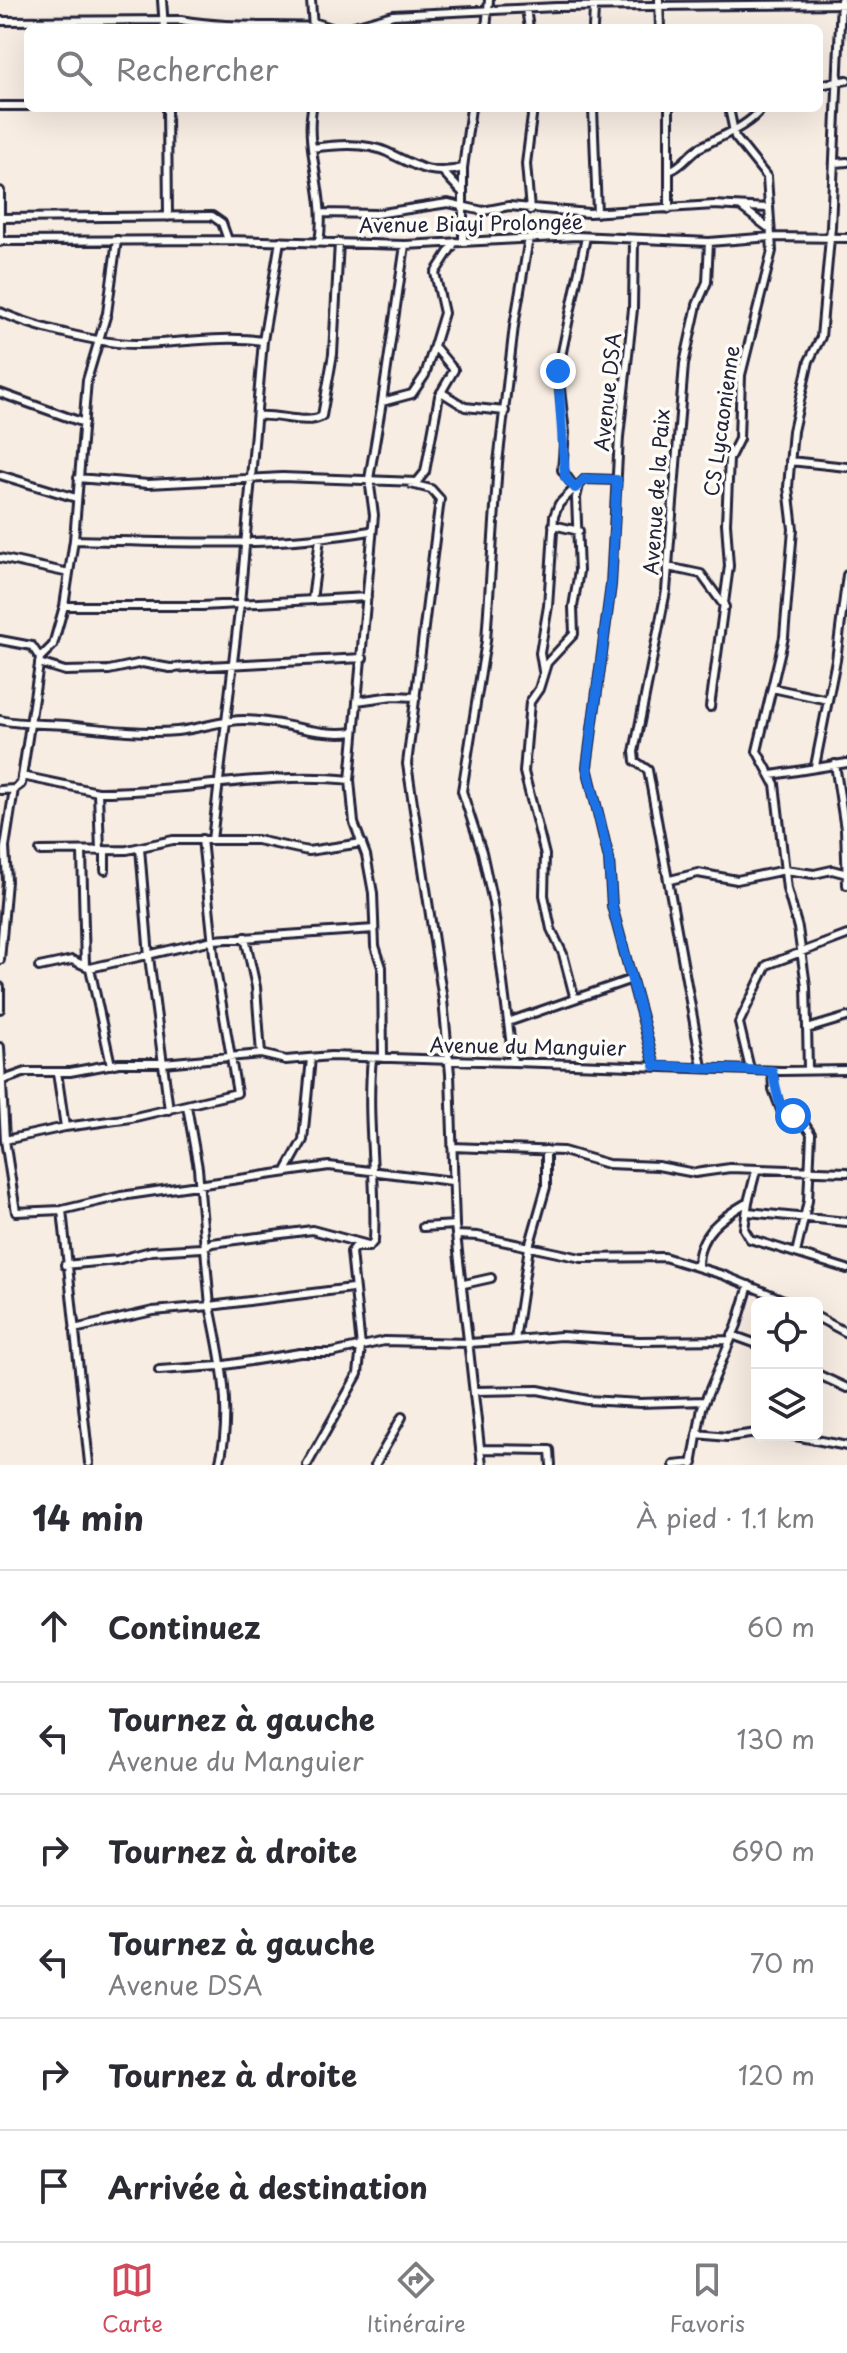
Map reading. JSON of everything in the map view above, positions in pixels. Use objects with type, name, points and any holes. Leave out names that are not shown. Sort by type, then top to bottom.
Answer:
[{"type":"street","points":[[0,21],[164,24],[162,0]]},
{"type":"street","points":[[311,0],[313,24]]},
{"type":"street","points":[[487,24],[489,0]]},
{"type":"street","points":[[361,24],[393,15],[594,9],[659,3],[843,3],[843,81],[834,103],[835,163],[821,337],[804,379],[790,461],[788,487],[793,529],[787,600],[781,651],[757,751],[772,775],[785,870],[801,952],[807,994],[808,1068]]},
{"type":"street","points":[[659,3],[660,24]]},
{"type":"street","points":[[526,9],[528,24]]},
{"type":"street","points":[[593,24],[594,9]]},
{"type":"street","points":[[220,24],[267,24]]},
{"type":"street","points":[[823,84],[843,81]]},
{"type":"street","points":[[0,106],[24,106]]},
{"type":"street","points":[[167,112],[168,217]]},
{"type":"street","points":[[312,112],[312,148],[322,213],[319,242]]},
{"type":"street","points":[[463,242],[463,168],[470,112]]},
{"type":"street","points":[[530,210],[526,164],[532,112]]},
{"type":"street","points":[[593,112],[597,213]]},
{"type":"street","points":[[669,112],[669,209]]},
{"type":"street","points":[[730,112],[732,131]]},
{"type":"street","points":[[669,171],[680,167],[697,149],[732,131],[757,112]]},
{"type":"street","name":"CS Lycaonienne","points":[[710,707],[729,566],[726,523],[729,459],[739,439],[741,375],[768,272],[770,233],[765,170],[732,131]]},
{"type":"street","points":[[312,148],[360,146],[386,152],[415,169],[444,173],[463,168]]},
{"type":"street","points":[[835,163],[847,162]]},
{"type":"street","points":[[444,173],[462,192]]},
{"type":"street","points":[[0,191],[0,241]]},
{"type":"street","points":[[322,213],[376,214],[422,209],[433,204],[464,205],[483,211],[509,206],[597,213],[768,208]]},
{"type":"street","points":[[741,207],[770,233]]},
{"type":"street","points":[[1,218],[217,218],[228,240]]},
{"type":"street","name":"Avenue Biayi Prolongée","points":[[0,241],[228,240],[405,245],[586,237],[709,242],[770,233],[847,238]]},
{"type":"street","points":[[543,671],[574,634],[579,531],[577,487],[562,470],[565,433],[558,371],[586,237]]},
{"type":"street","points":[[513,1062],[493,903],[472,814],[462,791],[486,641],[505,411],[529,238]]},
{"type":"street","points":[[0,790],[19,787],[40,660],[53,645],[64,606],[74,540],[87,380],[99,338],[117,240]]},
{"type":"street","name":"Avenue DSA","points":[[577,487],[585,479],[617,480],[633,309],[634,240]]},
{"type":"street","points":[[212,840],[240,603],[263,341],[280,241]]},
{"type":"street","points":[[257,416],[274,414],[315,420],[322,416],[333,354],[339,242]]},
{"type":"street","points":[[382,402],[412,394],[420,386],[444,313],[435,273],[455,242]]},
{"type":"street","name":"Avenue de la Paix","points":[[670,880],[648,770],[634,759],[668,567],[684,364],[697,305],[707,282],[709,242]]},
{"type":"street","points":[[383,1058],[382,967],[374,929],[373,893],[353,816],[350,780],[363,658],[374,503],[369,479],[405,245]]},
{"type":"street","points":[[0,312],[134,344],[176,340],[263,341]]},
{"type":"street","points":[[411,484],[425,472],[441,392],[454,370],[434,346]]},
{"type":"street","points":[[441,392],[465,407],[505,411]]},
{"type":"street","points":[[0,393],[84,423]]},
{"type":"street","points":[[790,461],[847,467]]},
{"type":"street","points":[[0,475],[76,498]]},
{"type":"street","points":[[78,478],[148,484],[249,479],[369,479],[411,484],[435,492],[440,505],[408,744],[408,787],[443,1000],[455,1225],[482,1465]]},
{"type":"street","points":[[617,480],[611,585],[587,767],[609,859],[612,906],[655,1066]]},
{"type":"street","points":[[574,996],[550,923],[544,895],[545,855],[524,772],[528,708],[539,689],[543,671],[540,653],[547,613],[553,525],[556,509],[577,487]]},
{"type":"street","points":[[553,525],[579,531]]},
{"type":"street","points":[[74,540],[167,540],[200,545],[245,545],[370,531]]},
{"type":"street","points":[[312,600],[320,538]]},
{"type":"street","points":[[0,558],[69,573]]},
{"type":"street","points":[[668,567],[701,574],[725,607]]},
{"type":"street","points":[[815,766],[847,575]]},
{"type":"street","points":[[64,606],[117,608],[145,604],[367,597]]},
{"type":"street","points":[[0,640],[32,646],[40,660],[65,671],[109,670],[142,663],[170,668],[232,667],[363,658]]},
{"type":"street","points":[[540,653],[555,655]]},
{"type":"street","points":[[772,688],[828,700]]},
{"type":"street","points":[[357,701],[393,696],[416,697]]},
{"type":"street","points":[[0,720],[28,726],[179,731],[227,722],[289,725],[329,734],[353,732]]},
{"type":"street","points":[[772,775],[847,763]]},
{"type":"street","points":[[835,764],[846,840],[847,885]]},
{"type":"street","points":[[22,776],[98,792],[138,794],[153,788],[219,781],[350,780]]},
{"type":"street","points":[[0,960],[3,866],[14,789]]},
{"type":"street","points":[[98,792],[105,870]]},
{"type":"street","points":[[40,851],[102,851],[140,848],[173,840],[202,839],[257,840],[308,851],[362,843]]},
{"type":"street","points":[[5,1140],[169,1110],[237,1093],[233,1056],[221,1003],[202,839]]},
{"type":"street","points":[[140,848],[149,957],[169,1110]]},
{"type":"street","points":[[82,852],[88,967],[111,1065]]},
{"type":"street","points":[[702,1067],[670,880],[698,873],[737,880],[785,870],[814,874],[832,870],[847,874]]},
{"type":"street","points":[[39,967],[72,960],[88,967],[149,957],[213,940],[374,929]]},
{"type":"street","points":[[750,1069],[739,1023],[767,965],[847,935]]},
{"type":"street","points":[[245,937],[256,987],[261,1054]]},
{"type":"street","points":[[508,1022],[574,996],[632,979]]},
{"type":"street","points":[[0,987],[0,1009]]},
{"type":"street","points":[[807,1029],[847,1017]]},
{"type":"street","points":[[0,1047],[5,1140],[16,1212],[62,1210],[198,1184],[339,1165],[374,1173],[452,1181]]},
{"type":"street","name":"Avenue du Manguier","points":[[3,1080],[26,1072],[261,1054],[286,1060],[383,1058],[772,1071],[808,1068],[847,1070]]},
{"type":"street","points":[[285,1170],[303,1140],[311,1058]]},
{"type":"street","points":[[371,1246],[376,1209],[369,1113],[372,1058]]},
{"type":"street","points":[[772,1071],[781,1110],[802,1120],[811,1134],[808,1201],[796,1253]]},
{"type":"street","points":[[57,1072],[65,1127]]},
{"type":"street","points":[[187,1106],[226,1429],[219,1465]]},
{"type":"street","points":[[452,1147],[575,1152],[597,1161],[626,1166],[658,1166],[695,1173],[730,1168],[847,1172]]},
{"type":"street","points":[[515,1340],[529,1247],[546,1187],[546,1150]]},
{"type":"street","points":[[756,1171],[744,1229],[750,1239],[847,1269]]},
{"type":"street","points":[[0,1177],[11,1178]]},
{"type":"street","points":[[698,1267],[700,1245],[706,1236],[721,1218],[748,1202]]},
{"type":"street","points":[[62,1210],[65,1265],[89,1463]]},
{"type":"street","points":[[748,1212],[847,1222]]},
{"type":"street","points":[[423,1227],[455,1225]]},
{"type":"street","points":[[65,1265],[117,1260],[151,1251],[206,1247],[212,1243],[299,1230],[327,1233],[371,1246]]},
{"type":"street","points":[[457,1235],[478,1236],[581,1258],[664,1257],[777,1297]]},
{"type":"street","points":[[307,1465],[358,1374],[361,1347],[352,1288],[351,1251],[355,1247],[371,1246]]},
{"type":"street","points":[[464,1284],[491,1278]]},
{"type":"street","points":[[674,1465],[692,1464],[704,1401],[749,1285]]},
{"type":"street","points":[[74,1329],[153,1311],[352,1288]]},
{"type":"street","points":[[823,1320],[847,1333]]},
{"type":"street","points":[[159,1370],[219,1366],[399,1340],[469,1343],[561,1336],[639,1341],[731,1338],[751,1343]]},
{"type":"street","points":[[823,1377],[847,1388]]},
{"type":"street","points":[[475,1391],[538,1390],[588,1400],[640,1403],[704,1401]]},
{"type":"street","points":[[375,1465],[402,1417]]},
{"type":"street","points":[[697,1434],[727,1437],[751,1434]]},
{"type":"street","points":[[821,1441],[847,1446]]},
{"type":"street","points":[[480,1449],[550,1450],[551,1465]]},
{"type":"route","points":[[558,371],[565,433],[561,463],[565,477],[575,488],[585,479],[617,480],[611,585],[587,767],[588,782],[609,859],[612,906],[655,1066],[772,1071],[773,1089],[781,1110],[793,1116]]}]
